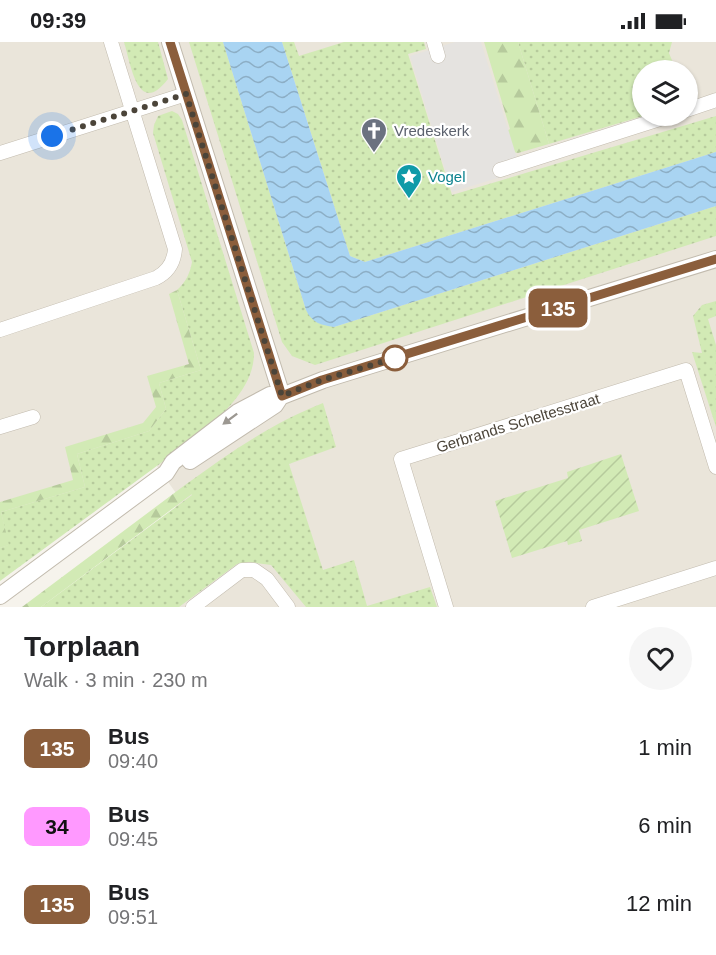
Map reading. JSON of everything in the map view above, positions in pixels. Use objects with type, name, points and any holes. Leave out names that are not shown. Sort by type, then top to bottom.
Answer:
[{"type":"street","points":[[0,330],[156,278],[167,270],[174,258],[176,249],[111,42]]},
{"type":"street","points":[[170,42],[282,396]]},
{"type":"street","points":[[434,42],[438,56]]},
{"type":"street","points":[[0,153],[186,94]]},
{"type":"street","points":[[698,106],[716,100]]},
{"type":"street","points":[[500,170],[638,126]]},
{"type":"street","points":[[0,596],[166,473],[177,471],[275,405],[282,396],[322,380],[716,260]]},
{"type":"street","name":"Gerbrands Scheltesstraat","points":[[446,607],[401,459],[686,370],[716,467]]},
{"type":"street","points":[[0,427],[33,417]]},
{"type":"street","points":[[593,607],[716,568]]},
{"type":"street","points":[[193,607],[242,570],[254,570],[267,579],[288,607]]},
{"type":"shaded area","points":[[0,42],[716,42],[716,607],[152,607],[178,496],[152,459],[0,561]]},
{"type":"shaded area","points":[[455,42],[481,42],[521,171],[452,192],[410,56]]},
{"type":"green space","points":[[124,42],[158,42],[168,79],[158,90],[149,93],[137,84]]},
{"type":"green space","points":[[189,42],[223,42],[306,310],[334,327],[716,206],[716,236],[315,365],[292,356],[282,342]]},
{"type":"green space","points":[[282,42],[294,42],[299,56],[344,42],[424,42],[426,49],[408,54],[452,195],[683,126],[698,126],[698,121],[716,116],[716,152],[365,262],[350,256]]},
{"type":"green space","points":[[484,42],[518,42],[549,144],[518,153],[508,151],[498,136],[510,129]]},
{"type":"green space","points":[[518,42],[672,42],[669,53],[672,60],[632,60],[632,119],[549,144]]},
{"type":"green space","points":[[172,111],[182,120],[254,353],[250,375],[240,394],[210,427],[0,581],[0,548],[8,545],[1,512],[85,487],[77,454],[149,431],[166,409],[159,383],[201,370],[177,290],[187,277],[192,262],[153,133],[158,116]]},
{"type":"green space","points":[[177,290],[201,370],[159,383],[166,409],[149,431],[77,454],[85,487],[1,512],[9,545],[0,548],[0,502],[73,480],[65,447],[143,423],[156,407],[147,376],[189,364],[169,294]]},
{"type":"green space","points":[[716,301],[716,316],[708,319],[716,345],[716,427],[692,352],[702,353],[693,316],[702,305]]},
{"type":"green space","points":[[323,403],[336,447],[289,464],[323,570],[354,560],[367,606],[430,587],[437,607],[306,607],[271,565],[249,562],[237,564],[179,607],[41,607],[192,495],[185,485],[269,429]]},
{"type":"green space","points":[[621,454],[639,511],[579,530],[582,541],[568,545],[567,541],[512,558],[495,501],[568,478],[567,472]]},
{"type":"green space","points":[[185,485],[192,494],[41,607],[22,607]]},
{"type":"water","points":[[223,42],[282,42],[350,256],[365,262],[716,152],[716,206],[334,327],[321,324],[314,321],[306,310]]},
{"type":"bus line","name":"135","points":[[170,42],[282,396],[322,380],[716,259]]},
{"type":"place","name":"Vredeskerk","points":[[374,154]]},
{"type":"place","name":"Vogel","points":[[409,200]]},
{"type":"route","points":[[52,136],[186,94],[282,396],[322,380],[395,358]]}]
